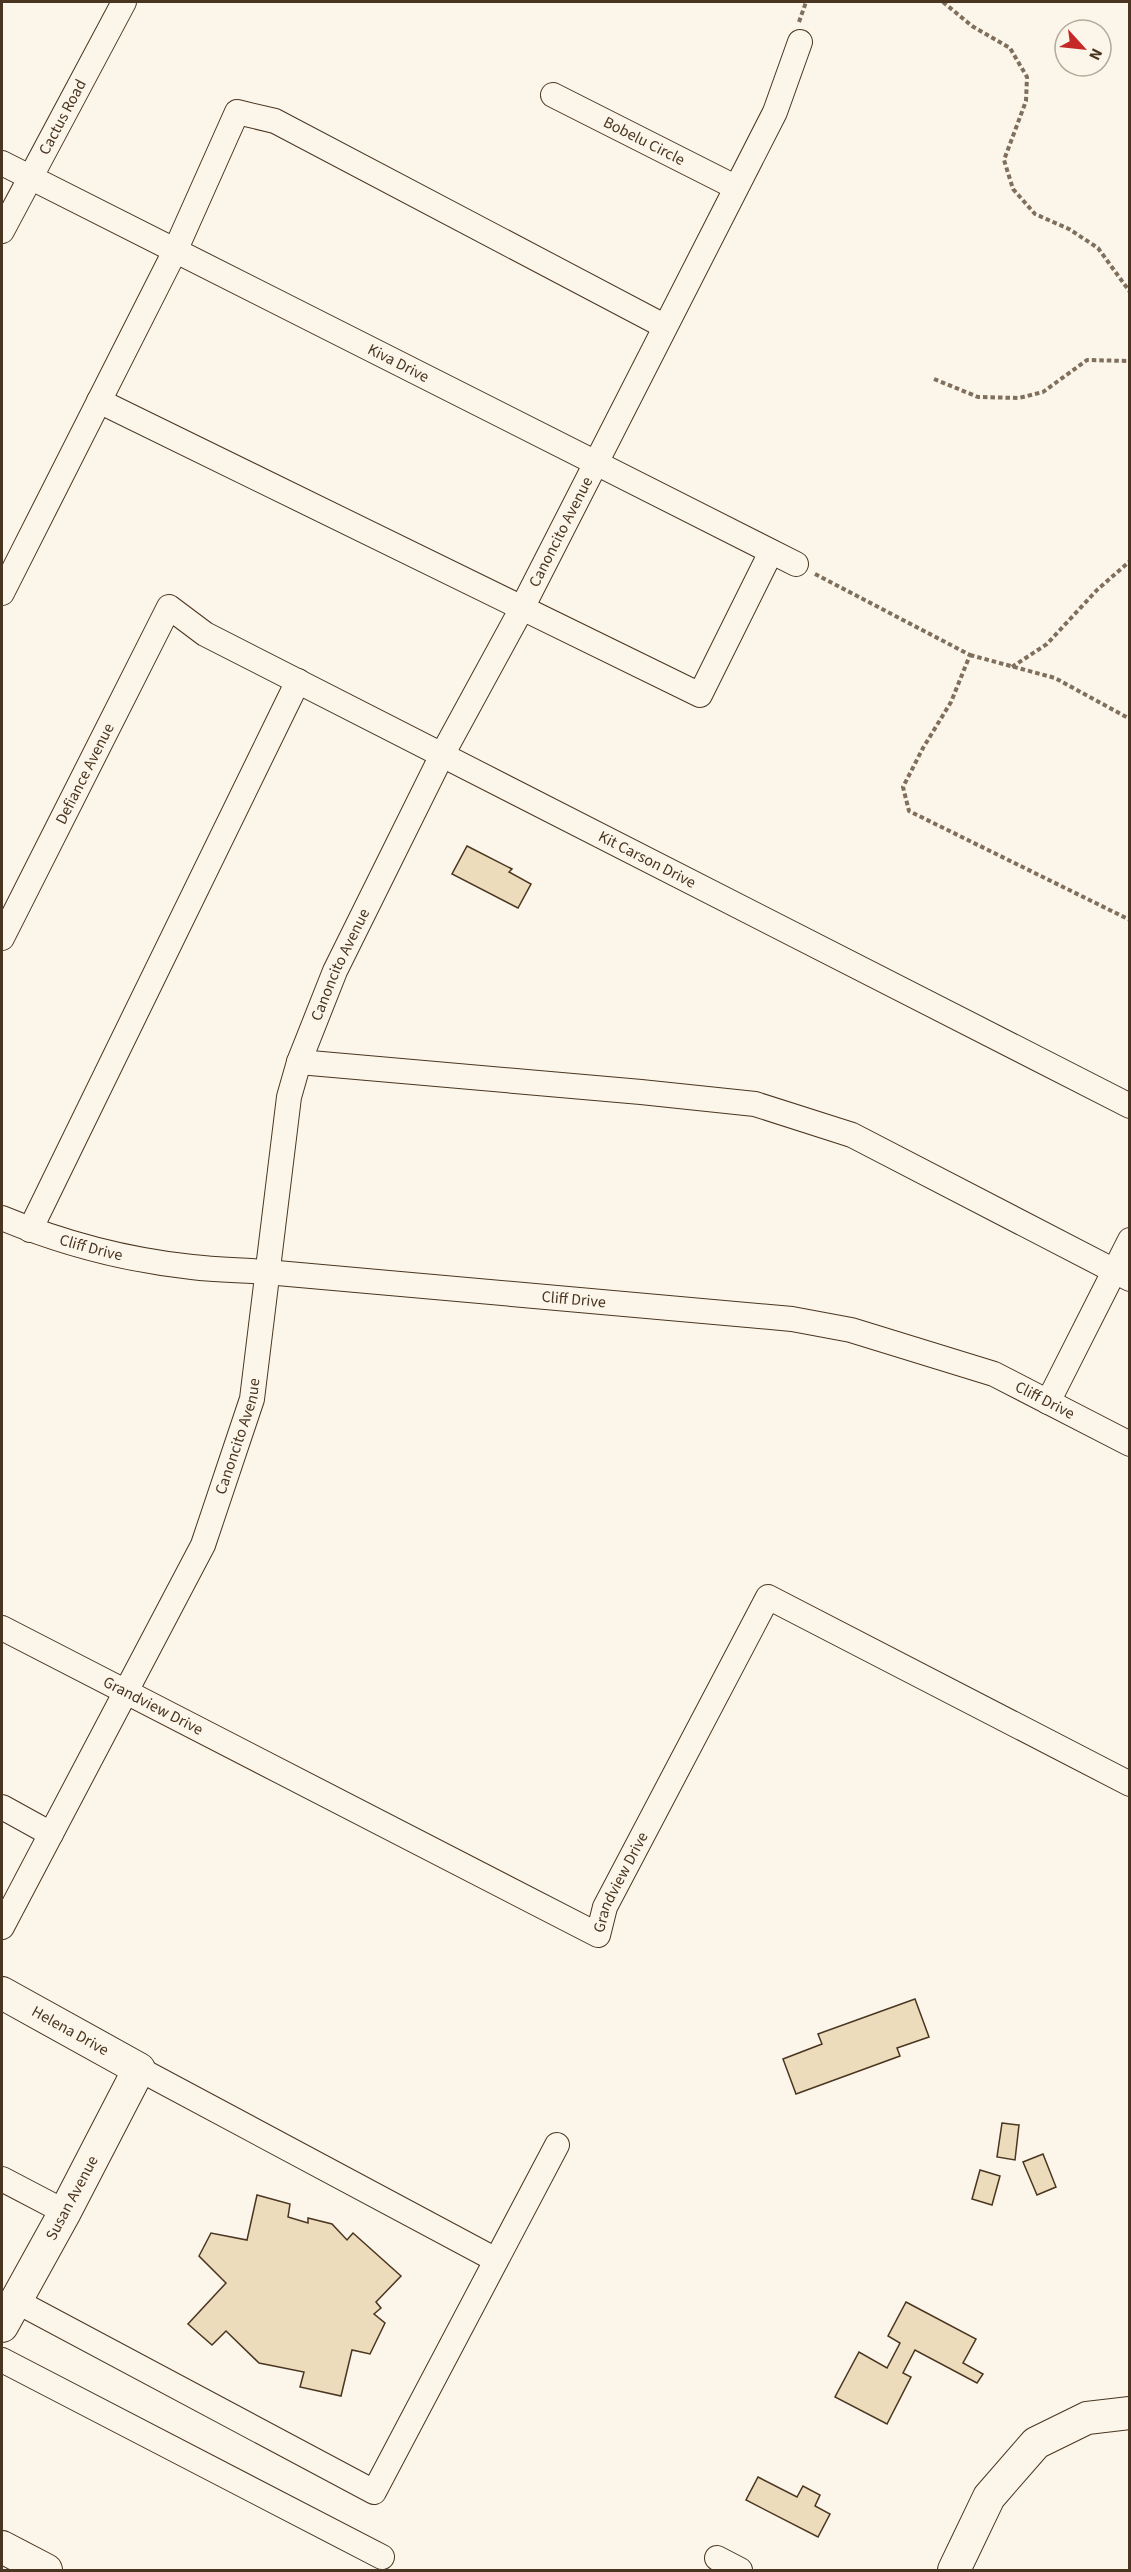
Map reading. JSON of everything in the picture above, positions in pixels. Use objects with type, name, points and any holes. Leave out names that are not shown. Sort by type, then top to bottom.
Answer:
[{"type":"main road","name":"Helena Drive","points":[[2,1993],[139,2069]]},
{"type":"main road","name":"Susan Avenue","points":[[9,2314],[139,2069]]},
{"type":"main road","points":[[954,2571],[989,2498],[1036,2443],[1087,2418],[1130,2413]]},
{"type":"main road","points":[[2,2547],[46,2571]]},
{"type":"street","name":"Cactus Road","points":[[2,231],[124,2]]},
{"type":"street","name":"Canoncito Avenue","points":[[2,1927],[203,1545],[252,1399],[288,1097],[299,1062],[335,971],[442,755],[521,610],[775,112],[800,42]]},
{"type":"street","name":"Bobelu Circle","points":[[554,95],[735,187]]},
{"type":"street","points":[[2,593],[175,251],[237,112],[275,121],[664,326]]},
{"type":"street","name":"Kiva Drive","points":[[2,164],[796,564]]},
{"type":"street","points":[[99,401],[521,610],[700,695],[771,552]]},
{"type":"street","name":"Kit Carson Drive","points":[[169,607],[205,634],[1130,1106]]},
{"type":"street","name":"Defiance Avenue","points":[[2,938],[169,607]]},
{"type":"street","points":[[30,1230],[298,681]]},
{"type":"street","points":[[299,1062],[755,1104],[852,1135],[1122,1275]]},
{"type":"street","name":"Cliff Drive","points":[[2,1218],[30,1230],[81,1246],[137,1259],[192,1267],[792,1319],[851,1330],[994,1374],[1130,1444]]},
{"type":"street","points":[[1048,1402],[1122,1275],[1130,1240]]},
{"type":"street","name":"Grandview Drive","points":[[2,1628],[598,1935],[605,1907],[768,1597],[1130,1784]]},
{"type":"street","points":[[2,1807],[51,1834]]},
{"type":"street","points":[[139,2069],[496,2260]]},
{"type":"street","points":[[9,2314],[374,2493],[557,2145]]},
{"type":"street","points":[[2,2179],[65,2212]]},
{"type":"street","points":[[2,2360],[382,2557]]},
{"type":"street","points":[[717,2558],[740,2571]]},
{"type":"path","points":[[943,2],[972,26],[1010,48],[1028,77],[1026,101],[1004,160],[1013,189],[1035,214],[1069,230],[1098,248],[1130,292]]},
{"type":"path","points":[[934,379],[978,397],[1019,398],[1043,392],[1087,360],[1130,361]]},
{"type":"path","points":[[1011,667],[1047,644],[1097,590],[1130,561]]},
{"type":"path","points":[[796,564],[970,655],[1055,678],[1130,719]]},
{"type":"path","points":[[970,655],[951,702],[903,787],[909,811],[1130,920]]},
{"type":"building","points":[[467,846],[512,869],[509,872],[531,884],[518,908],[452,874]]},
{"type":"building","points":[[915,1999],[929,2037],[897,2048],[900,2056],[796,2094],[783,2059],[822,2044],[818,2034]]},
{"type":"building","points":[[1002,2123],[1019,2125],[1015,2160],[997,2157]]},
{"type":"building","points":[[1043,2154],[1056,2187],[1037,2195],[1023,2162]]},
{"type":"building","points":[[980,2170],[1000,2176],[992,2205],[972,2199]]},
{"type":"building","points":[[257,2195],[290,2204],[288,2217],[308,2223],[308,2218],[332,2224],[347,2240],[353,2233],[401,2276],[376,2302],[381,2308],[374,2314],[385,2323],[370,2354],[352,2350],[341,2396],[300,2387],[304,2372],[259,2363],[226,2331],[212,2345],[188,2324],[226,2283],[199,2256],[211,2233],[247,2240]]},
{"type":"building","points":[[906,2302],[976,2339],[963,2363],[983,2374],[977,2383],[915,2350],[903,2373],[911,2377],[887,2424],[835,2397],[859,2352],[887,2368],[900,2343],[888,2336]]},
{"type":"building","points":[[758,2477],[797,2497],[803,2486],[820,2495],[815,2506],[830,2514],[818,2537],[746,2500]]}]
